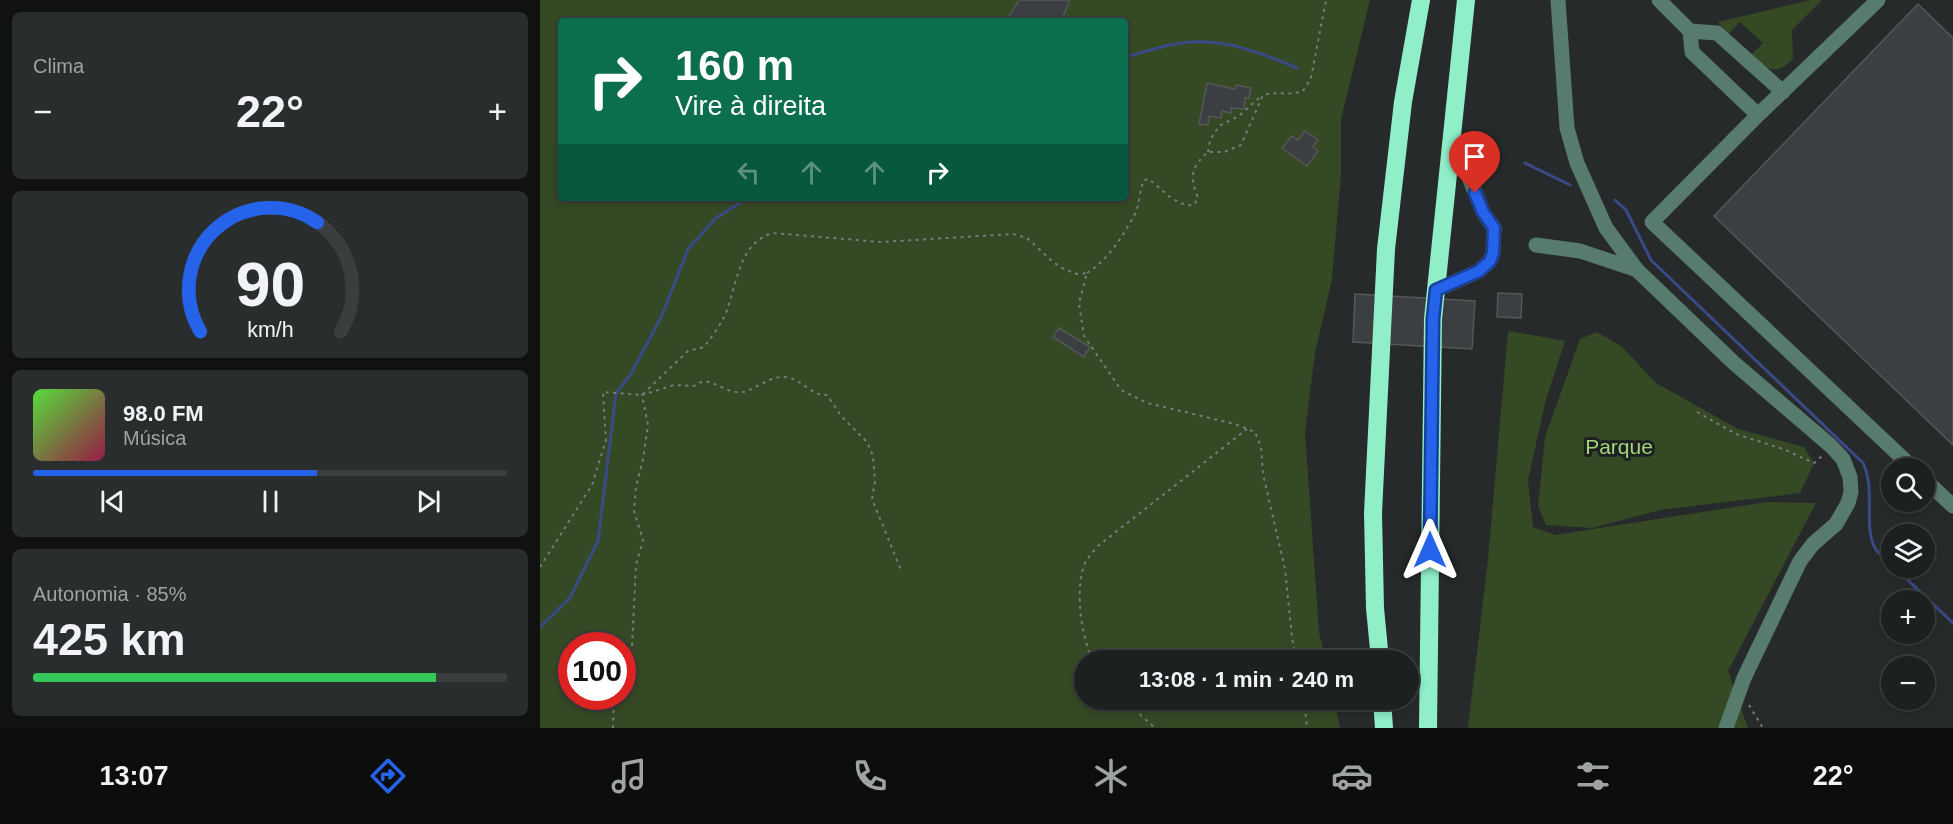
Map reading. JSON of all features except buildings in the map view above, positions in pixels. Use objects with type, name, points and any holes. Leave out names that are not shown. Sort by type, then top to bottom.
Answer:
[{"type":"highway","points":[[1379,650],[1375,608],[1373,513],[1386,249],[1402,102],[1421,0]]},
{"type":"highway","points":[[1428,728],[1433,319],[1466,0]]},
{"type":"highway","points":[[1383,710],[1384,728]]},
{"type":"street","points":[[1558,0],[1567,128],[1577,163],[1606,228],[1636,270],[1734,363],[1831,446],[1843,459],[1850,477],[1851,492],[1848,503],[1836,524],[1813,544],[1800,561],[1740,690],[1726,728]]},
{"type":"street","points":[[1659,0],[1690,31],[1692,52],[1758,115]]},
{"type":"street","points":[[1878,0],[1758,115],[1652,222],[1902,458]]},
{"type":"street","points":[[1690,31],[1717,33],[1783,92]]},
{"type":"street","points":[[1436,290],[1479,271],[1490,261],[1493,253],[1494,228],[1483,212],[1452,136]]},
{"type":"street","points":[[1536,245],[1580,251],[1636,270]]},
{"type":"street","points":[[1935,489],[1953,506]]},
{"type":"path","points":[[1208,152],[1210,140],[1220,126],[1239,116],[1263,95],[1277,91],[1294,94],[1303,91],[1308,85],[1326,0]]},
{"type":"path","points":[[642,395],[688,351],[704,347],[728,309],[741,262],[760,237],[772,233],[881,242],[1013,234],[1027,237],[1053,262],[1064,269],[1077,274],[1087,273],[1105,258],[1120,239],[1134,215],[1144,180],[1149,179],[1187,206],[1194,205],[1198,198],[1192,183],[1196,162],[1208,152],[1224,152],[1241,145],[1263,95]]},
{"type":"path","points":[[1087,273],[1079,303],[1084,336],[1121,390],[1147,403],[1181,410],[1255,432],[1262,447],[1263,474],[1286,569],[1294,650]]},
{"type":"path","points":[[540,567],[592,484],[606,440],[603,392],[642,395],[674,385],[694,386],[703,381],[731,391],[746,392],[757,384],[780,377],[790,378],[817,394],[827,396],[842,417],[867,442],[873,456],[875,481],[872,500],[901,570]]},
{"type":"path","points":[[633,632],[636,565],[644,540],[634,511],[636,487],[648,425],[642,395]]},
{"type":"path","points":[[1697,412],[1736,434],[1783,449],[1814,463],[1831,446]]},
{"type":"path","points":[[1088,650],[1085,641],[1080,587],[1085,562],[1098,546],[1247,429]]},
{"type":"path","points":[[1740,690],[1763,728]]},
{"type":"path","points":[[613,728],[614,710]]},
{"type":"path","points":[[1135,710],[1155,728]]},
{"type":"path","points":[[1305,710],[1307,728]]},
{"type":"green space","points":[[540,0],[1370,0],[1341,119],[1341,174],[1332,279],[1315,353],[1305,432],[1319,632],[1324,650],[1074,650],[1074,710],[1336,710],[1340,728],[540,728]]},
{"type":"green space","points":[[1810,0],[1822,0],[1792,30],[1793,59],[1781,68],[1767,67],[1751,55],[1763,43],[1740,22],[1728,34],[1718,22]]},
{"type":"green space","points":[[1508,331],[1565,341],[1545,403],[1528,481],[1533,527],[1555,535],[1767,502],[1816,503],[1728,671],[1748,728],[1468,728],[1488,559]]},
{"type":"green space","name":"Parque","points":[[1597,332],[1621,346],[1656,383],[1738,429],[1804,447],[1814,463],[1800,493],[1660,510],[1592,528],[1546,525],[1538,506],[1545,437],[1580,339]]},
{"type":"waterway","points":[[1128,56],[1175,44],[1207,42],[1252,51],[1297,68]]},
{"type":"waterway","points":[[1525,163],[1570,185]]},
{"type":"waterway","points":[[1615,200],[1626,210],[1651,260],[1863,463],[1869,484],[1870,530],[1875,548],[1881,556]]},
{"type":"waterway","points":[[540,627],[570,598],[598,541],[616,393],[631,374],[662,315],[688,249],[716,218],[743,201]]},
{"type":"waterway","points":[[1906,578],[1953,623]]},
{"type":"route","points":[[1430,550],[1433,319],[1436,290],[1479,271],[1490,261],[1493,253],[1494,228],[1483,212],[1475,193]]}]
